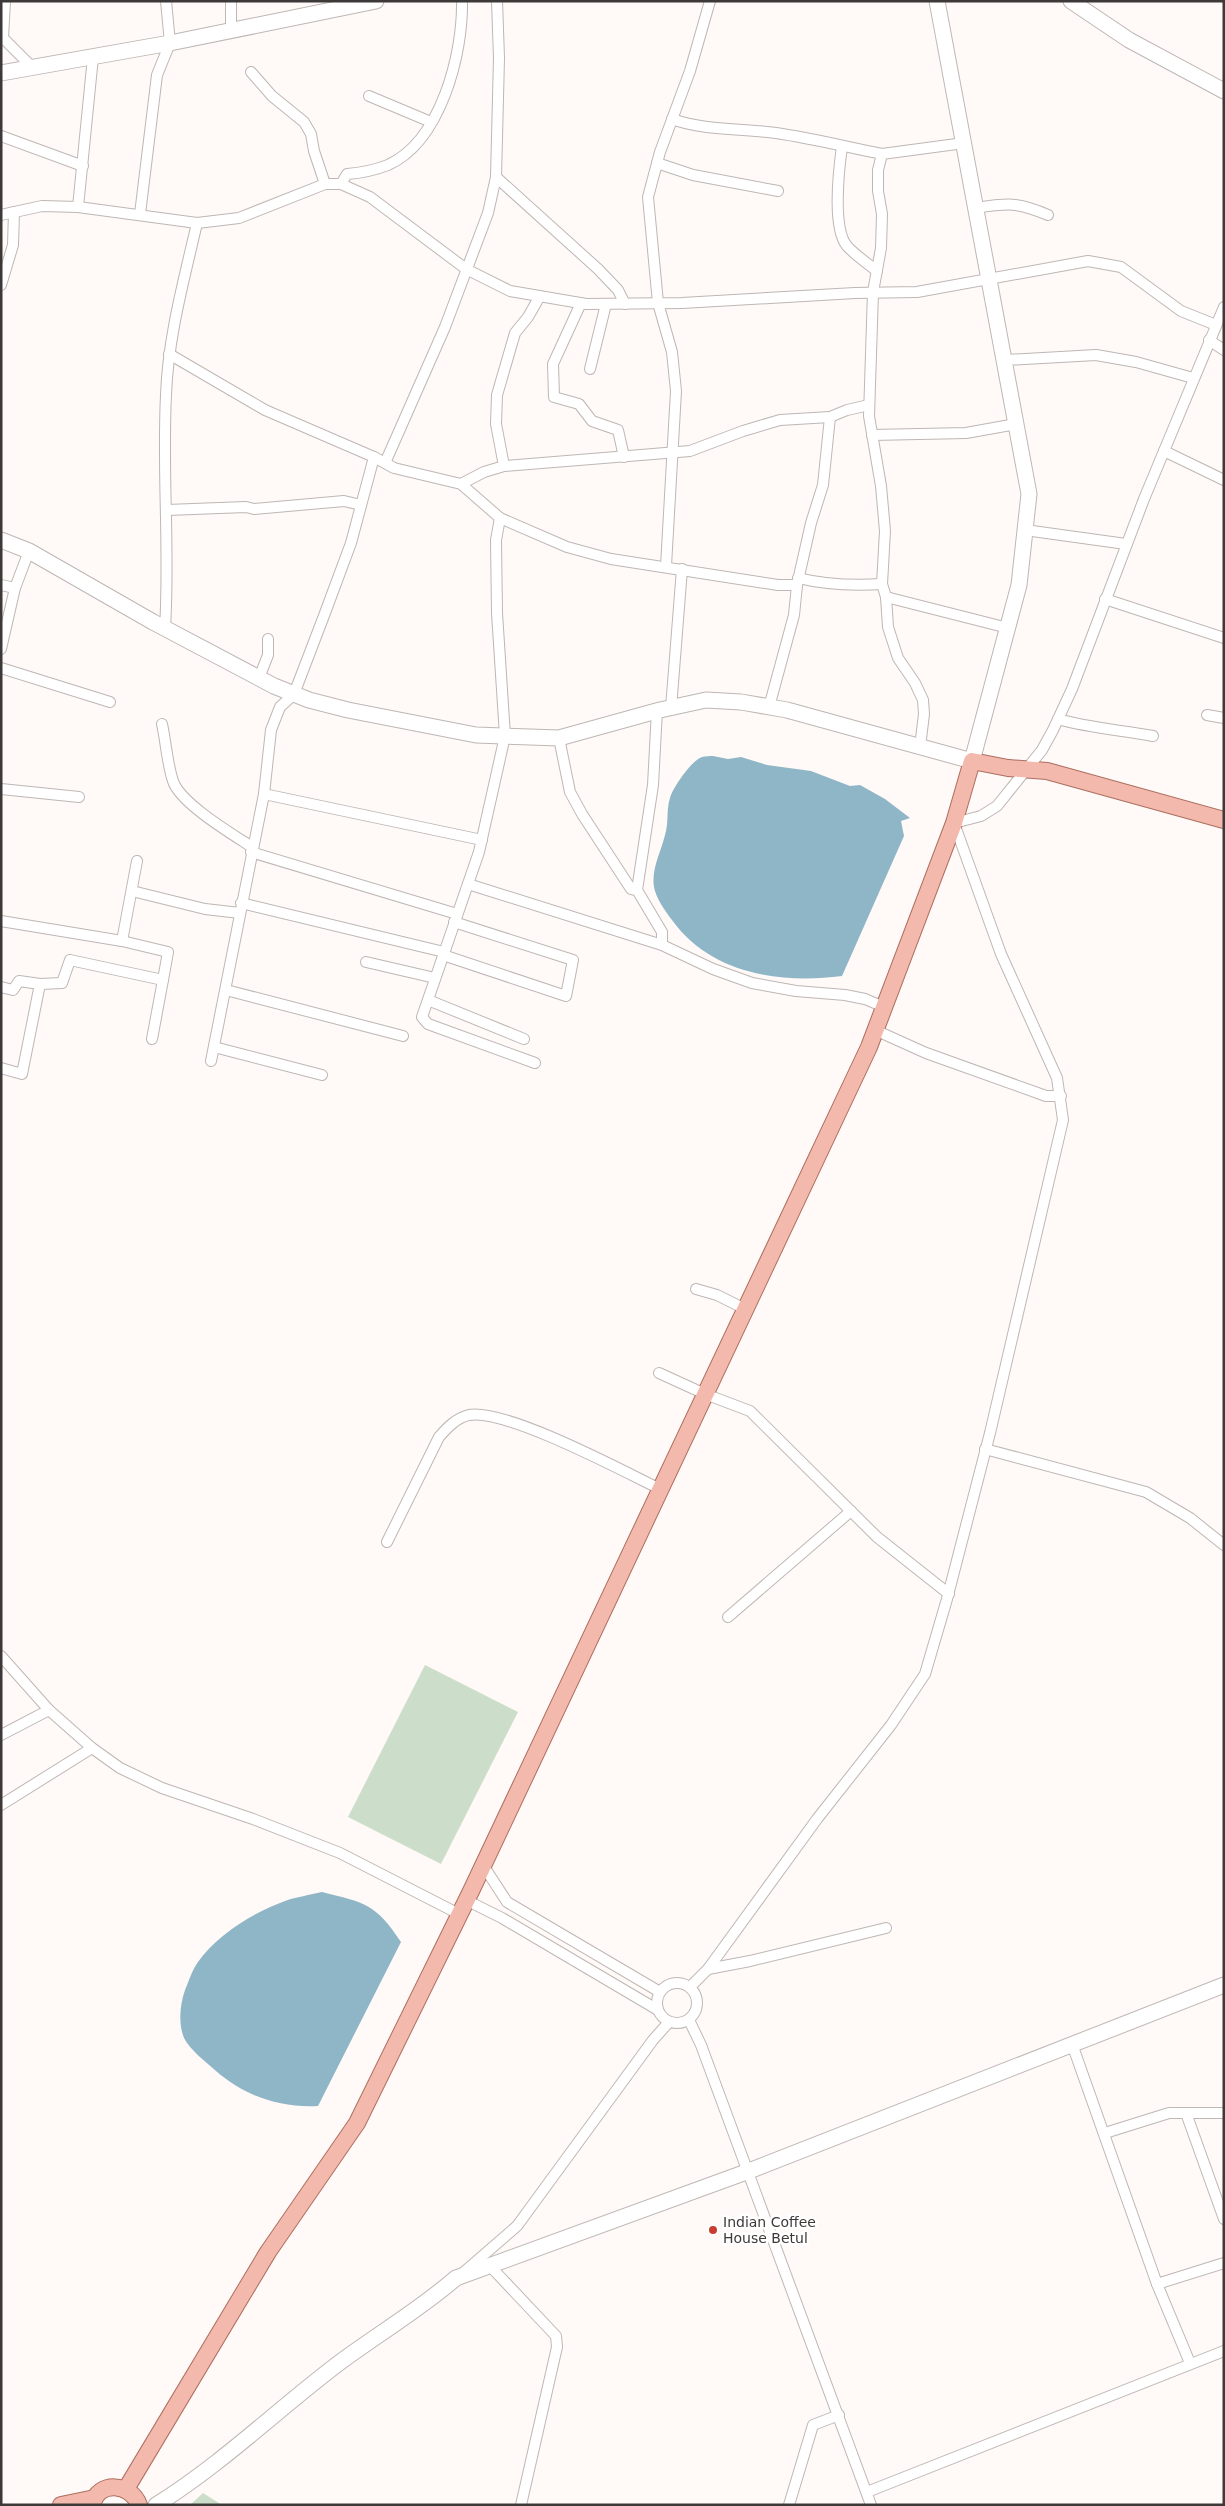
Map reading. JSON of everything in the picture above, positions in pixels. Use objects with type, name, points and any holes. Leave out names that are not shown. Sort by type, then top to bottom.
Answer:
[{"type":"main road","points":[[1,73],[170,43],[376,1]]},
{"type":"main road","points":[[126,2489],[268,2252],[357,2123],[483,1865],[875,1030],[954,823],[1019,586],[1029,494],[937,1]]},
{"type":"main road","points":[[1071,1],[1129,40],[1224,91]]},
{"type":"main road","points":[[1,540],[29,551],[165,628],[259,678],[294,694],[325,704],[412,724],[476,735],[559,738],[664,709],[706,700],[741,702],[769,707],[972,761],[1047,771],[1223,817]]},
{"type":"main road","points":[[156,2505],[184,2487],[340,2363],[425,2305],[456,2278],[749,2171],[1224,1985]]},
{"type":"main road","points":[[61,2505],[93,2501],[104,2489],[112,2487],[126,2489],[135,2495],[139,2505]]},
{"type":"street","points":[[5,1],[2,38],[32,66]]},
{"type":"street","points":[[232,1],[232,31]]},
{"type":"street","points":[[341,184],[348,174],[364,173],[390,164],[414,146],[431,122],[450,83],[459,48],[462,1]]},
{"type":"street","points":[[385,463],[445,327],[488,213],[496,177],[499,58],[498,1]]},
{"type":"street","points":[[666,566],[676,391],[672,352],[658,303],[648,197],[657,163],[690,71],[710,1]]},
{"type":"street","points":[[140,214],[157,75],[170,43],[167,2]]},
{"type":"street","points":[[78,207],[93,57]]},
{"type":"street","points":[[251,72],[272,96],[304,122],[311,134],[314,151],[325,184]]},
{"type":"street","points":[[369,96],[431,122]]},
{"type":"street","points":[[672,119],[692,124],[774,133],[882,154],[964,143]]},
{"type":"street","points":[[1,136],[83,166]]},
{"type":"street","points":[[842,146],[838,187],[842,234],[846,245],[877,271]]},
{"type":"street","points":[[882,154],[878,170],[878,191],[882,214],[881,248],[873,292],[869,405],[872,435],[882,486],[885,531],[882,584],[886,597],[888,627],[892,644],[922,700],[924,714],[920,747]]},
{"type":"street","points":[[657,163],[692,175],[778,190]]},
{"type":"street","points":[[496,177],[598,269],[618,290],[625,304]]},
{"type":"street","points":[[1,214],[42,206],[78,207],[197,223],[239,218],[325,184],[341,184],[370,197],[466,269],[510,291],[580,303],[658,303],[873,292],[917,292],[1088,261],[1107,263],[1132,274],[1182,311],[1216,325]]},
{"type":"street","points":[[976,208],[1002,204],[1025,205],[1048,215]]},
{"type":"street","points":[[1,285],[13,245],[14,212]]},
{"type":"street","points":[[165,628],[168,577],[165,397],[175,317],[197,223]]},
{"type":"street","points":[[504,466],[496,424],[497,395],[514,333],[528,317],[540,296]]},
{"type":"street","points":[[580,303],[552,364],[554,397],[579,404],[592,420],[618,430],[624,457]]},
{"type":"street","points":[[590,369],[606,304]]},
{"type":"street","points":[[690,1988],[708,1969],[817,1819],[892,1725],[925,1674],[949,1594],[986,1449],[1055,1162],[1063,1120],[1061,1096],[1056,1078],[1001,954],[954,823],[981,816],[998,806],[1025,769],[1042,750],[1058,719],[1126,544],[1193,378],[1224,307]]},
{"type":"street","points":[[1209,340],[1224,350]]},
{"type":"street","points":[[169,354],[265,410],[374,457],[394,468],[462,484],[500,518],[567,547],[611,559],[666,566],[778,585],[798,582],[847,586],[882,584]]},
{"type":"street","points":[[1005,360],[1096,355],[1136,362],[1193,378]]},
{"type":"street","points":[[462,484],[484,472],[504,466],[690,451],[743,431],[780,420],[830,417],[847,410],[869,405]]},
{"type":"street","points":[[769,707],[794,615],[798,582],[823,485],[830,417]]},
{"type":"street","points":[[872,435],[966,433],[1016,424]]},
{"type":"street","points":[[1164,450],[1224,480]]},
{"type":"street","points":[[211,1061],[264,794],[271,730],[280,707],[294,694],[352,543],[374,457]]},
{"type":"street","points":[[167,510],[246,507],[254,509],[344,501],[361,505]]},
{"type":"street","points":[[500,518],[496,540],[497,613],[504,736],[482,840],[422,1017],[428,1024],[535,1063]]},
{"type":"street","points":[[1025,530],[1126,544]]},
{"type":"street","points":[[1,649],[15,588],[29,551]]},
{"type":"street","points":[[662,945],[662,932],[638,890],[682,569]]},
{"type":"street","points":[[1,585],[15,588]]},
{"type":"street","points":[[886,597],[1008,628]]},
{"type":"street","points":[[1105,599],[1224,638]]},
{"type":"street","points":[[259,678],[268,654],[268,639]]},
{"type":"street","points":[[1,668],[110,702]]},
{"type":"street","points":[[1207,715],[1224,718]]},
{"type":"street","points":[[1058,719],[1086,727],[1116,729],[1153,736]]},
{"type":"street","points":[[132,891],[205,909],[240,908],[444,954],[566,996],[573,960],[252,849],[210,819],[181,795],[173,782],[162,724]]},
{"type":"street","points":[[559,738],[570,792],[618,872],[631,889],[638,890]]},
{"type":"street","points":[[1,789],[79,797]]},
{"type":"street","points":[[264,794],[482,840]]},
{"type":"street","points":[[122,941],[137,861]]},
{"type":"street","points":[[468,884],[662,945],[713,969],[752,983],[796,991],[846,995],[865,999],[884,1007]]},
{"type":"street","points":[[1,921],[122,941],[168,952],[152,1039]]},
{"type":"street","points":[[1,987],[14,990],[19,981],[40,984],[62,983],[70,960],[163,980]]},
{"type":"street","points":[[366,962],[435,978]]},
{"type":"street","points":[[1,1068],[22,1074],[40,984]]},
{"type":"street","points":[[226,990],[403,1036]]},
{"type":"street","points":[[428,1000],[524,1039]]},
{"type":"street","points":[[875,1030],[926,1053],[1046,1096],[1061,1096]]},
{"type":"street","points":[[214,1047],[322,1076]]},
{"type":"street","points":[[696,1289],[718,1295],[745,1308]]},
{"type":"street","points":[[659,1373],[705,1394],[750,1411],[877,1537],[949,1594]]},
{"type":"street","points":[[387,1542],[439,1437],[450,1424],[469,1415],[492,1416],[533,1430],[660,1489]]},
{"type":"street","points":[[986,1449],[1146,1492],[1190,1518],[1224,1546]]},
{"type":"street","points":[[728,1616],[851,1511]]},
{"type":"street","points":[[1,1656],[49,1710],[92,1748],[120,1768],[162,1788],[253,1819],[340,1854],[463,1907],[658,2010],[668,2022],[679,2024],[689,2020],[697,2010],[697,1998],[690,1988],[679,1983],[667,1985],[660,1992],[658,2010]]},
{"type":"street","points":[[1,1735],[49,1710]]},
{"type":"street","points":[[1,1805],[92,1748]]},
{"type":"street","points":[[483,1865],[506,1902],[660,1992]]},
{"type":"street","points":[[708,1969],[750,1961],[886,1928]]},
{"type":"street","points":[[689,2020],[701,2045],[749,2171],[871,2505]]},
{"type":"street","points":[[456,2278],[517,2226],[668,2022]]},
{"type":"street","points":[[1072,2044],[1157,2284],[1190,2363]]},
{"type":"street","points":[[1104,2133],[1169,2113],[1224,2113]]},
{"type":"street","points":[[1186,2113],[1224,2219]]},
{"type":"street","points":[[1157,2284],[1224,2263]]},
{"type":"street","points":[[490,2266],[556,2336],[556,2347],[521,2505]]},
{"type":"street","points":[[867,2492],[1223,2351]]},
{"type":"street","points":[[789,2505],[807,2450],[812,2425],[839,2414]]},
{"type":"green space","points":[[425,1665],[518,1712],[441,1864],[348,1817]]},
{"type":"green space","points":[[203,2493],[222,2505],[190,2505]]},
{"type":"water","points":[[713,756],[728,759],[741,757],[767,765],[811,771],[850,786],[860,785],[885,799],[910,818],[901,821],[904,836],[842,976],[795,978],[771,976],[727,964],[706,953],[688,938],[661,904],[653,880],[666,830],[670,798],[679,781],[693,763],[702,757]]},
{"type":"water","points":[[322,1892],[359,1902],[376,1912],[384,1919],[401,1942],[318,2106],[290,2105],[263,2099],[251,2094],[227,2080],[203,2060],[184,2038],[180,2020],[181,2007],[185,1990],[196,1965],[215,1943],[237,1925],[261,1911],[285,1901]]},
{"type":"place","name":"Indian Coffee House Betul","points":[[713,2230]]}]
